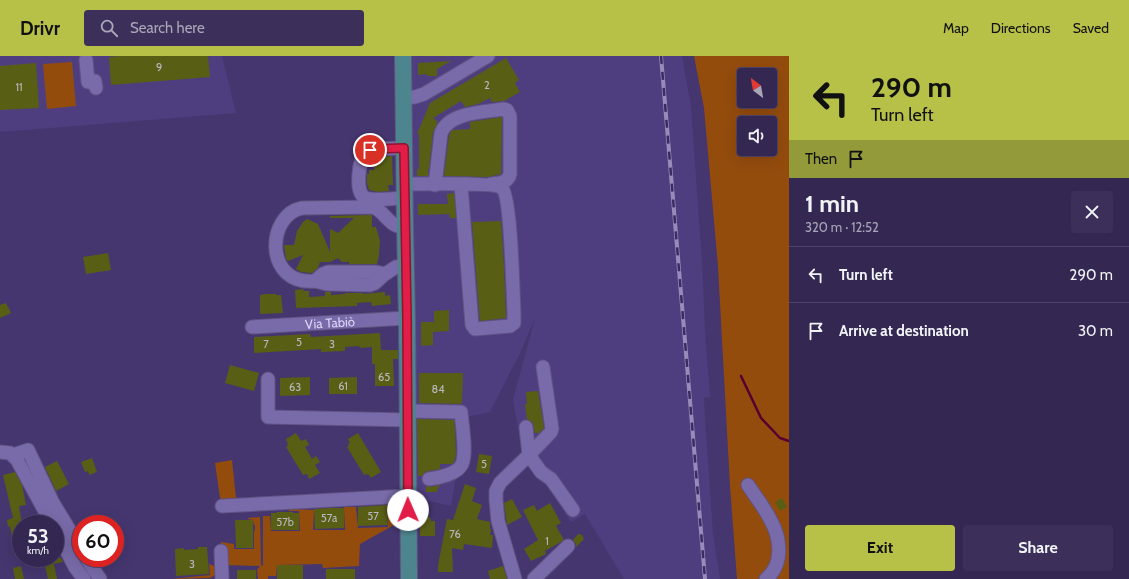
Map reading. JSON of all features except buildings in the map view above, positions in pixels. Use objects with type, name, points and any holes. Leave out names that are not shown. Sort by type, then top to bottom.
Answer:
[{"type":"main road","points":[[403,56],[409,579]]},
{"type":"street","points":[[403,98],[415,97],[424,94],[488,56]]},
{"type":"street","points":[[86,60],[88,84]]},
{"type":"street","points":[[435,184],[440,133],[445,126],[459,117],[472,112],[504,109],[507,110],[510,116],[510,174],[507,181],[489,185]]},
{"type":"street","points":[[404,148],[374,149],[365,154],[359,174],[360,191],[365,198],[373,199],[435,184],[489,185],[497,186],[503,189],[509,218],[514,313],[513,325],[507,327],[475,328],[472,325],[461,185]]},
{"type":"street","points":[[405,227],[396,225],[372,206],[302,208],[294,210],[288,214],[283,221],[277,236],[276,248],[278,262],[282,268],[289,276],[305,282],[315,282],[323,274],[328,272],[376,272],[385,274],[396,267],[406,266]]},
{"type":"street","name":"Via Tabiò","points":[[252,327],[407,318]]},
{"type":"street","points":[[515,579],[498,521],[495,495],[500,483],[551,432],[552,429],[543,367]]},
{"type":"street","points":[[268,379],[268,417],[408,416],[461,412],[464,448],[462,465],[455,472],[429,479]]},
{"type":"street","points":[[526,427],[532,452],[541,472],[552,479],[574,510]]},
{"type":"street","points":[[6,454],[28,450],[53,503],[72,534]]},
{"type":"street","points":[[6,454],[17,460],[47,515]]},
{"type":"street","points":[[748,485],[776,531],[780,553],[773,573],[766,579]]},
{"type":"street","points":[[222,506],[408,496]]},
{"type":"street","points":[[64,545],[84,579]]},
{"type":"street","points":[[534,579],[568,546]]},
{"type":"street","points":[[221,551],[222,579]]},
{"type":"street","points":[[92,567],[100,579]]},
{"type":"shaded area","points":[[0,56],[222,56],[236,113],[0,132]]},
{"type":"shaded area","points":[[403,56],[682,56],[691,107],[710,397],[704,398],[705,419],[713,534],[720,579],[624,579],[585,514],[571,522],[522,449],[513,400],[535,318],[521,351],[490,412],[466,417],[451,506],[408,496]]},
{"type":"shaded area","points":[[694,56],[789,56],[789,579],[737,579],[730,486],[718,266],[704,108]]},
{"type":"shaded area","points":[[72,62],[76,106],[47,109],[43,64]]},
{"type":"shaded area","points":[[232,460],[236,498],[222,499],[220,498],[215,463]]},
{"type":"shaded area","points":[[400,502],[401,521],[360,544],[359,566],[323,568],[322,564],[277,565],[276,576],[268,576],[268,579],[258,579],[257,570],[260,566],[225,565],[223,563],[221,542],[234,544],[234,549],[254,549],[255,525],[253,520],[248,518],[260,517],[261,565],[263,566],[263,516],[270,516],[271,531],[300,531],[299,511],[289,511],[289,509],[314,510],[313,530],[345,530],[344,507],[356,507],[358,528],[388,527],[387,503]]},
{"type":"shaded area","points":[[209,564],[217,567],[218,573],[210,578],[171,579],[210,575]]},
{"type":"waterway","points":[[741,376],[761,418],[780,438],[789,441]]},
{"type":"railway","points":[[661,56],[705,579]]},
{"type":"route","points":[[370,150],[404,148],[408,510]]}]
